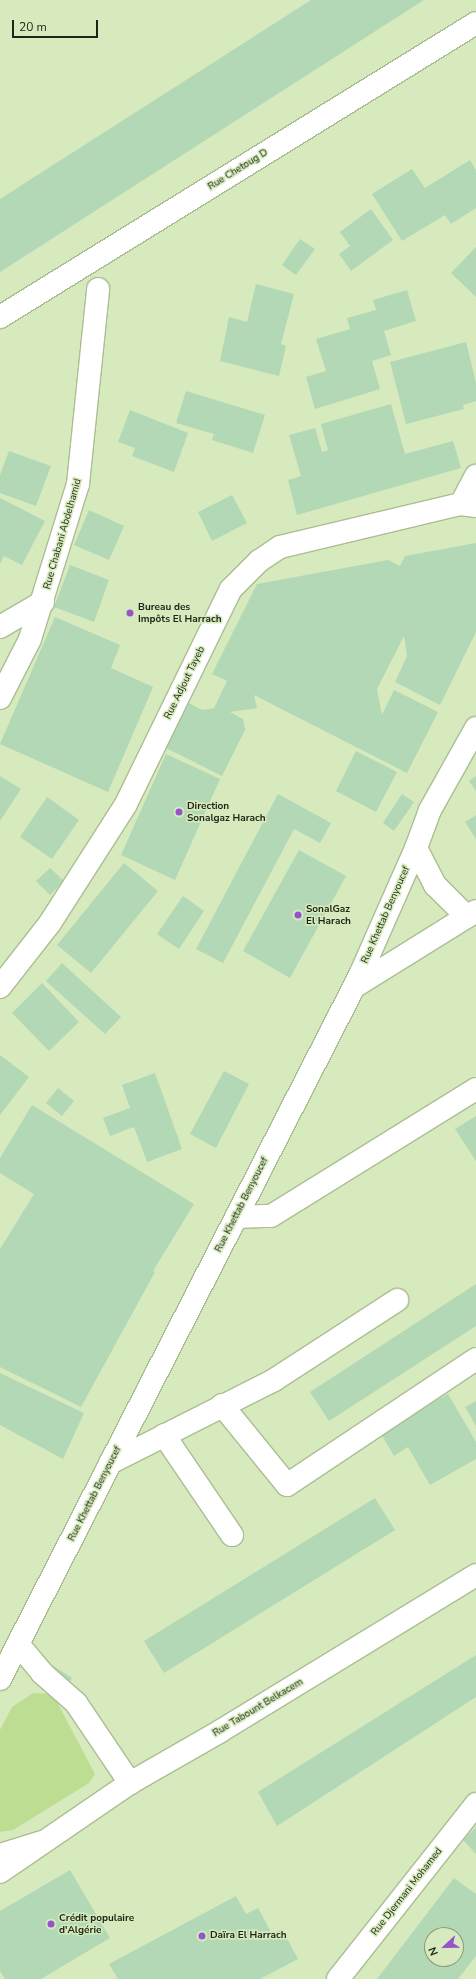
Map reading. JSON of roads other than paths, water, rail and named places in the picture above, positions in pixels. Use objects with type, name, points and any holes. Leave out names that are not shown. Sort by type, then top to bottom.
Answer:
[{"type":"street","name":"Rue Chetoug D","points":[[0,317],[476,23]]},
{"type":"street","name":"Rue Chabani Abdelhamid","points":[[0,698],[30,639],[43,602],[78,484],[98,289]]},
{"type":"street","points":[[469,505],[476,476]]},
{"type":"street","name":"Rue Adjout Tayeb","points":[[0,987],[50,923],[126,804],[231,589],[259,561],[280,547],[469,505]]},
{"type":"street","points":[[0,627],[43,602]]},
{"type":"street","name":"Rue Khettab Benyoucef","points":[[0,1679],[354,987],[416,848],[430,810],[476,728]]},
{"type":"street","points":[[354,987],[471,914],[435,885],[416,848]]},
{"type":"street","points":[[236,1217],[270,1216],[476,1090]]},
{"type":"street","points":[[110,1463],[274,1380],[397,1300]]},
{"type":"street","points":[[222,1406],[287,1485],[476,1359]]},
{"type":"street","points":[[164,1435],[232,1535]]},
{"type":"street","name":"Rue Tabount Belkacem","points":[[42,1842],[130,1783],[219,1732],[476,1575]]},
{"type":"street","points":[[18,1644],[42,1673],[76,1703],[130,1783]]},
{"type":"street","name":"Rue Djermani Mohamed","points":[[338,1979],[476,1804]]},
{"type":"street","points":[[0,1856],[42,1842]]},
{"type":"street","points":[[0,1872],[42,1842]]},
{"type":"place","name":"Bureau des Impôts El Harrach","points":[[130,613]]},
{"type":"place","name":"Direction Sonalgaz Harach","points":[[179,812]]},
{"type":"place","name":"SonalGaz El Harach","points":[[298,915]]},
{"type":"place","name":"Crédit populaire d'Algérie","points":[[51,1924]]},
{"type":"place","name":"Daïra El Harrach","points":[[202,1936]]}]
